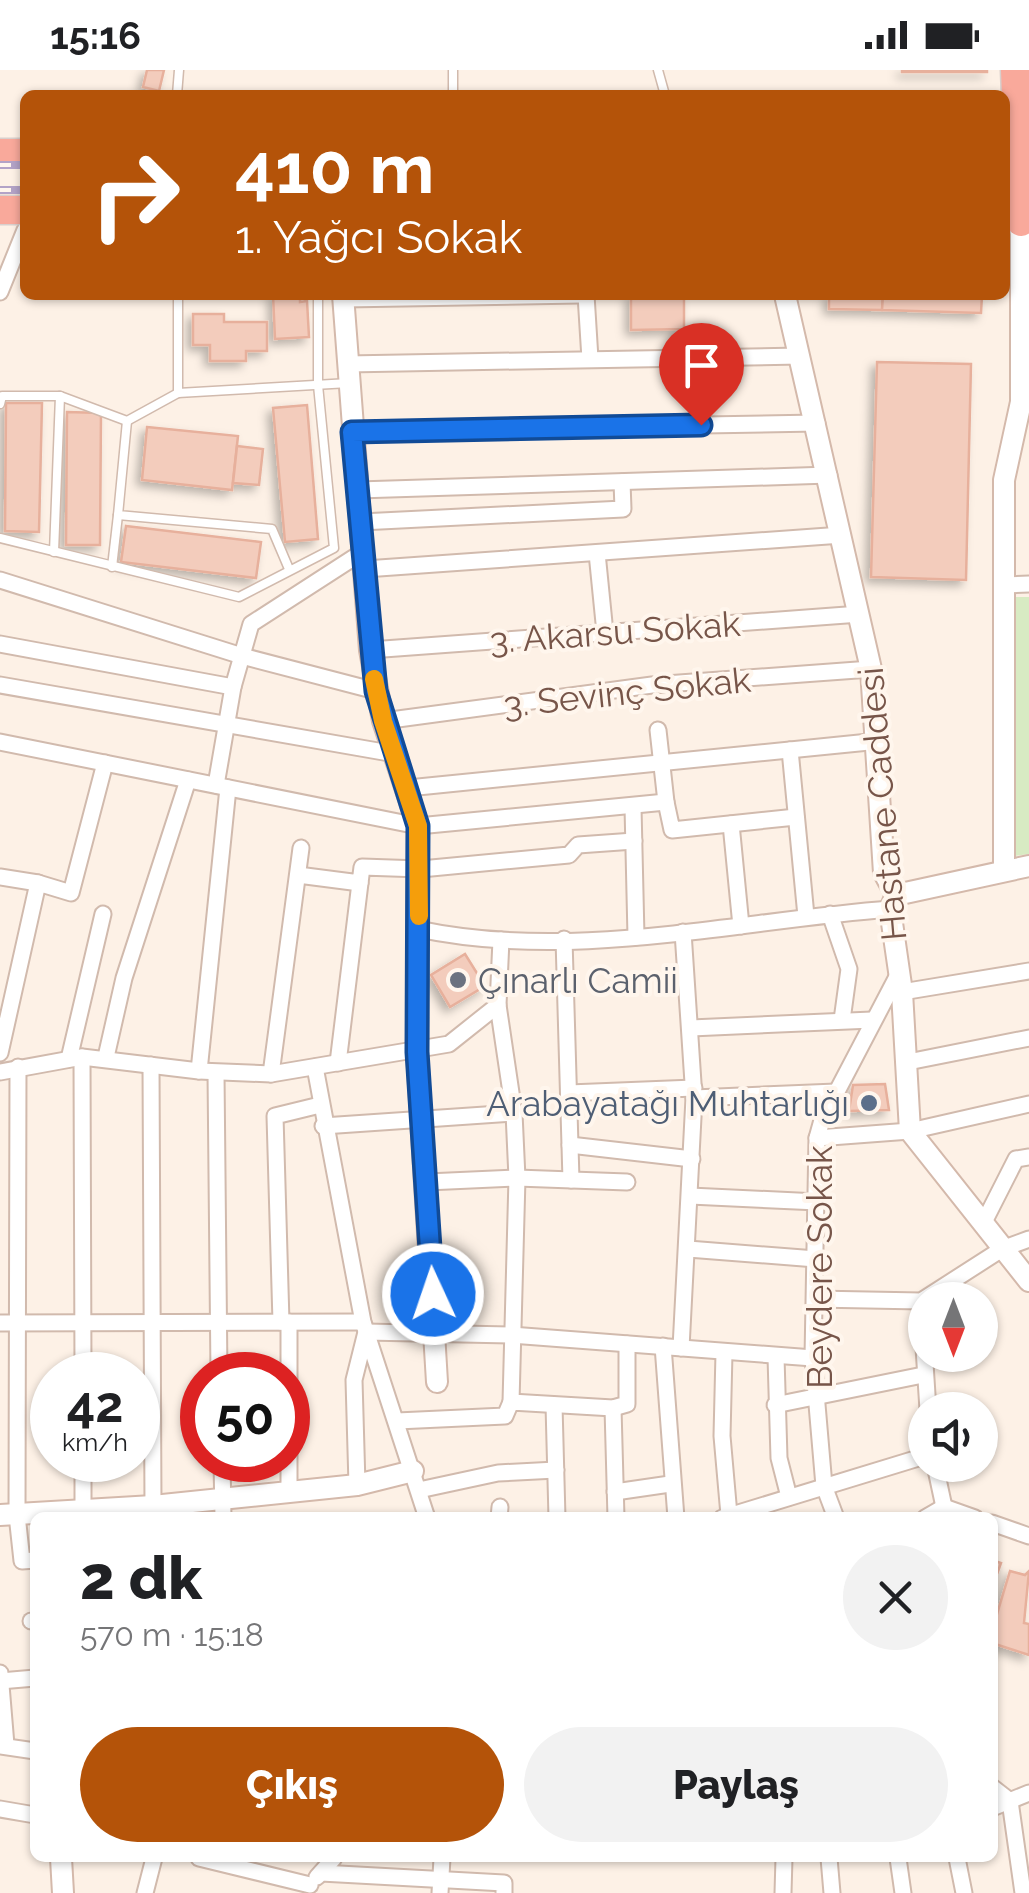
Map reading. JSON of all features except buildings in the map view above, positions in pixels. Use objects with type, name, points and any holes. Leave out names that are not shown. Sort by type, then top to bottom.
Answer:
[{"type":"highway","points":[[1014,70],[1018,222]]},
{"type":"main road","points":[[1004,870],[1004,480],[1021,402],[1018,222]]},
{"type":"main road","points":[[344,300],[370,650],[383,721],[418,826],[421,869],[417,1052],[438,1382]]},
{"type":"main road","name":"Hastane Caddesi","points":[[786,300],[871,669],[884,873],[893,902],[908,1062],[910,1131]]},
{"type":"main road","points":[[893,902],[1029,866]]},
{"type":"main road","points":[[910,1131],[1029,1281]]},
{"type":"main road","points":[[64,1512],[153,1506],[223,1507],[289,1492],[416,1480]]},
{"type":"main road","points":[[61,1862],[63,1893]]},
{"type":"street","points":[[0,292],[20,242]]},
{"type":"street","points":[[584,300],[590,359]]},
{"type":"street","points":[[348,373],[590,359],[800,356]]},
{"type":"street","points":[[352,432],[817,423]]},
{"type":"street","points":[[358,490],[829,475]]},
{"type":"street","points":[[361,522],[624,510],[622,482]]},
{"type":"street","points":[[219,1352],[208,1072],[227,723],[251,624],[364,560],[597,553],[842,535]]},
{"type":"street","points":[[597,553],[605,633]]},
{"type":"street","points":[[0,580],[242,656],[376,691]]},
{"type":"street","points":[[1003,585],[1029,584]]},
{"type":"street","name":"3. Akarsu Sokak","points":[[370,650],[860,614]]},
{"type":"street","points":[[0,644],[233,687]]},
{"type":"street","name":"3. Sevinç Sokak","points":[[383,721],[652,686],[871,669]]},
{"type":"street","points":[[0,685],[395,754]]},
{"type":"street","points":[[658,730],[672,830],[796,817]]},
{"type":"street","points":[[408,788],[878,741]]},
{"type":"street","points":[[0,742],[418,826],[666,802]]},
{"type":"street","points":[[790,750],[806,916]]},
{"type":"street","points":[[0,876],[71,893],[105,763]]},
{"type":"street","points":[[106,1057],[124,978],[188,780]]},
{"type":"street","points":[[633,807],[636,936]]},
{"type":"street","points":[[731,824],[741,926]]},
{"type":"street","points":[[338,1063],[362,867],[421,869],[569,855],[578,845],[634,841]]},
{"type":"street","points":[[271,1074],[301,848]]},
{"type":"street","points":[[298,875],[360,883]]},
{"type":"street","points":[[0,1054],[38,883]]},
{"type":"street","points":[[418,930],[464,939],[636,936],[741,926],[893,902]]},
{"type":"street","points":[[83,1352],[75,1058],[103,914]]},
{"type":"street","points":[[830,914],[849,969],[842,1020]]},
{"type":"street","points":[[682,1348],[694,1093],[684,932]]},
{"type":"street","points":[[396,1421],[506,1416],[512,1402],[510,1335],[518,1178],[514,1113],[498,1005],[502,940]]},
{"type":"street","points":[[564,940],[571,1180]]},
{"type":"street","points":[[900,982],[1029,972]]},
{"type":"street","name":"Beydere Sokak","points":[[834,1512],[824,1486],[813,1358],[818,1138],[872,1020],[900,982]]},
{"type":"street","points":[[0,1072],[75,1058],[106,1057],[208,1072],[271,1074],[449,1044],[498,1005]]},
{"type":"street","points":[[691,1028],[872,1020]]},
{"type":"street","points":[[908,1062],[1029,1038]]},
{"type":"street","points":[[151,1065],[153,1506]]},
{"type":"street","points":[[18,1067],[8,1323],[8,1515],[22,1561],[30,1560]]},
{"type":"street","points":[[315,1067],[323,1126],[364,1327],[425,1512]]},
{"type":"street","points":[[569,1093],[836,1092]]},
{"type":"street","points":[[818,1138],[910,1131],[1029,1104]]},
{"type":"street","points":[[289,1492],[276,1116],[320,1106]]},
{"type":"street","points":[[323,1126],[424,1116],[514,1113]]},
{"type":"street","points":[[570,1146],[692,1159]]},
{"type":"street","points":[[983,1224],[1016,1160],[1029,1157]]},
{"type":"street","points":[[427,1182],[518,1178],[627,1182]]},
{"type":"street","points":[[690,1196],[818,1202]]},
{"type":"street","points":[[949,1282],[1002,1249],[1029,1238]]},
{"type":"street","points":[[688,1249],[816,1259]]},
{"type":"street","points":[[814,1298],[908,1300]]},
{"type":"street","points":[[8,1323],[285,1322],[813,1358]]},
{"type":"street","points":[[357,1485],[354,1380],[364,1327]]},
{"type":"street","points":[[512,1402],[613,1408],[626,1404],[628,1344]]},
{"type":"street","points":[[663,1346],[675,1512]]},
{"type":"street","points":[[724,1353],[726,1512]]},
{"type":"street","points":[[776,1357],[779,1458],[789,1497]]},
{"type":"street","points":[[924,1372],[926,1392]]},
{"type":"street","points":[[775,1405],[924,1375]]},
{"type":"street","points":[[554,1405],[557,1512]]},
{"type":"street","points":[[613,1408],[616,1512]]},
{"type":"street","points":[[754,1512],[789,1497],[908,1461]]},
{"type":"street","points":[[416,1480],[556,1470]]},
{"type":"street","points":[[83,1482],[83,1511]]},
{"type":"street","points":[[222,1482],[223,1507]]},
{"type":"street","points":[[939,1482],[944,1507]]},
{"type":"street","points":[[616,1492],[670,1484]]},
{"type":"street","points":[[935,1512],[944,1507],[959,1512]]},
{"type":"street","points":[[998,1526],[1029,1536]]},
{"type":"street","points":[[0,1674],[3,1745],[30,1749]]},
{"type":"street","points":[[1,1681],[30,1678]]},
{"type":"street","points":[[998,1791],[1010,1801],[1023,1893]]},
{"type":"street","points":[[998,1806],[1029,1794]]},
{"type":"street","points":[[0,1809],[30,1814]]},
{"type":"street","points":[[145,1893],[153,1862]]},
{"type":"street","points":[[217,1862],[313,1884],[440,1887],[504,1883],[504,1893]]},
{"type":"street","points":[[313,1884],[331,1862]]},
{"type":"street","points":[[440,1887],[442,1862]]},
{"type":"street","points":[[783,1893],[784,1862]]},
{"type":"street","points":[[829,1862],[832,1893]]},
{"type":"street","points":[[899,1862],[903,1893]]},
{"type":"street","points":[[958,1862],[964,1893]]},
{"type":"lane","points":[[178,300],[178,393]]},
{"type":"lane","points":[[0,538],[239,598],[334,548],[318,385],[318,300]]},
{"type":"lane","points":[[127,422],[178,393],[318,385],[348,373]]},
{"type":"lane","points":[[0,404],[2,396],[11,394],[60,396],[127,422]]},
{"type":"lane","points":[[54,552],[60,396]]},
{"type":"lane","points":[[112,567],[127,422]]},
{"type":"lane","points":[[118,515],[272,530],[289,570]]},
{"type":"green space","points":[[1016,597],[1029,597],[1029,854],[1015,856]]},
{"type":"railway","points":[[0,165],[20,165]]},
{"type":"railway","points":[[0,190],[20,190]]},
{"type":"slow traffic","points":[[374,679],[383,721],[418,826],[419,916]]},
{"type":"place","name":"Çınarlı Camii","points":[[458,980]]},
{"type":"place","name":"Arabayatağı Muhtarlığı","points":[[869,1103]]},
{"type":"route","points":[[433,1294],[417,1052],[421,869],[418,826],[376,691],[352,432],[701,425]]}]
